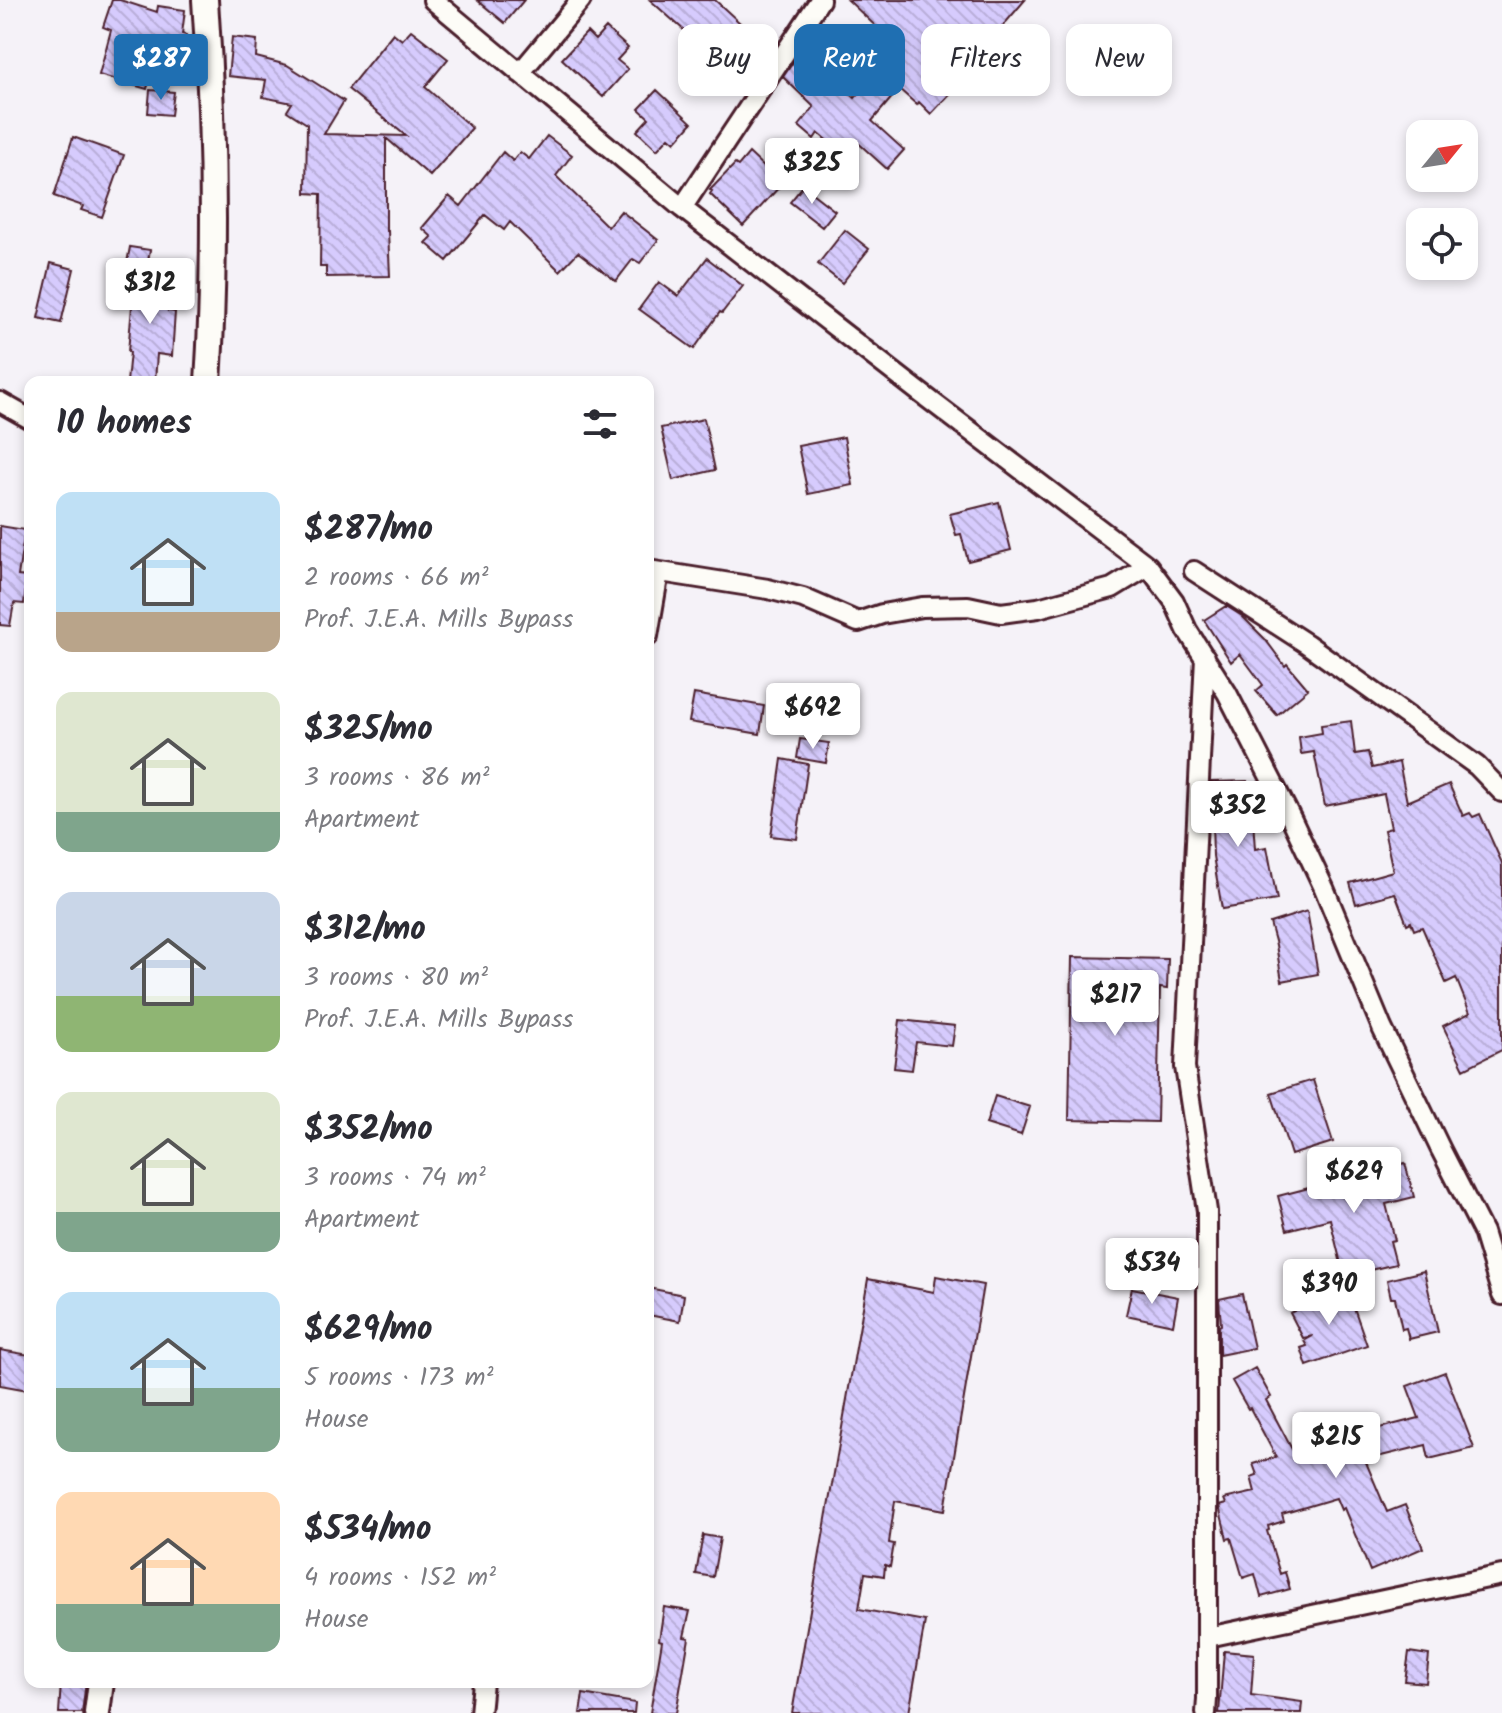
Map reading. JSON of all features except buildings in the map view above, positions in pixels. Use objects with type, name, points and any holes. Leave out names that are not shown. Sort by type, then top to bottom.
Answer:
[{"type":"street","points":[[205,0],[211,95],[213,252],[208,376]]},
{"type":"street","points":[[433,0],[682,208],[1148,566],[1174,601],[1187,630],[1238,712],[1324,888],[1382,1028],[1483,1232],[1502,1295]]},
{"type":"street","points":[[520,73],[581,0]]},
{"type":"street","points":[[682,208],[820,0]]},
{"type":"street","points":[[0,402],[24,416]]},
{"type":"street","points":[[654,571],[768,589],[803,598],[858,622],[922,607],[968,606],[1001,613],[1038,608],[1112,588],[1148,566]]},
{"type":"street","points":[[1194,571],[1307,644],[1477,766],[1502,792]]},
{"type":"street","points":[[1205,657],[1185,1067],[1207,1211],[1206,1713]]},
{"type":"street","points":[[1208,1637],[1502,1575]]},
{"type":"street","points":[[97,1713],[100,1688]]},
{"type":"street","points":[[480,1713],[482,1688]]}]
